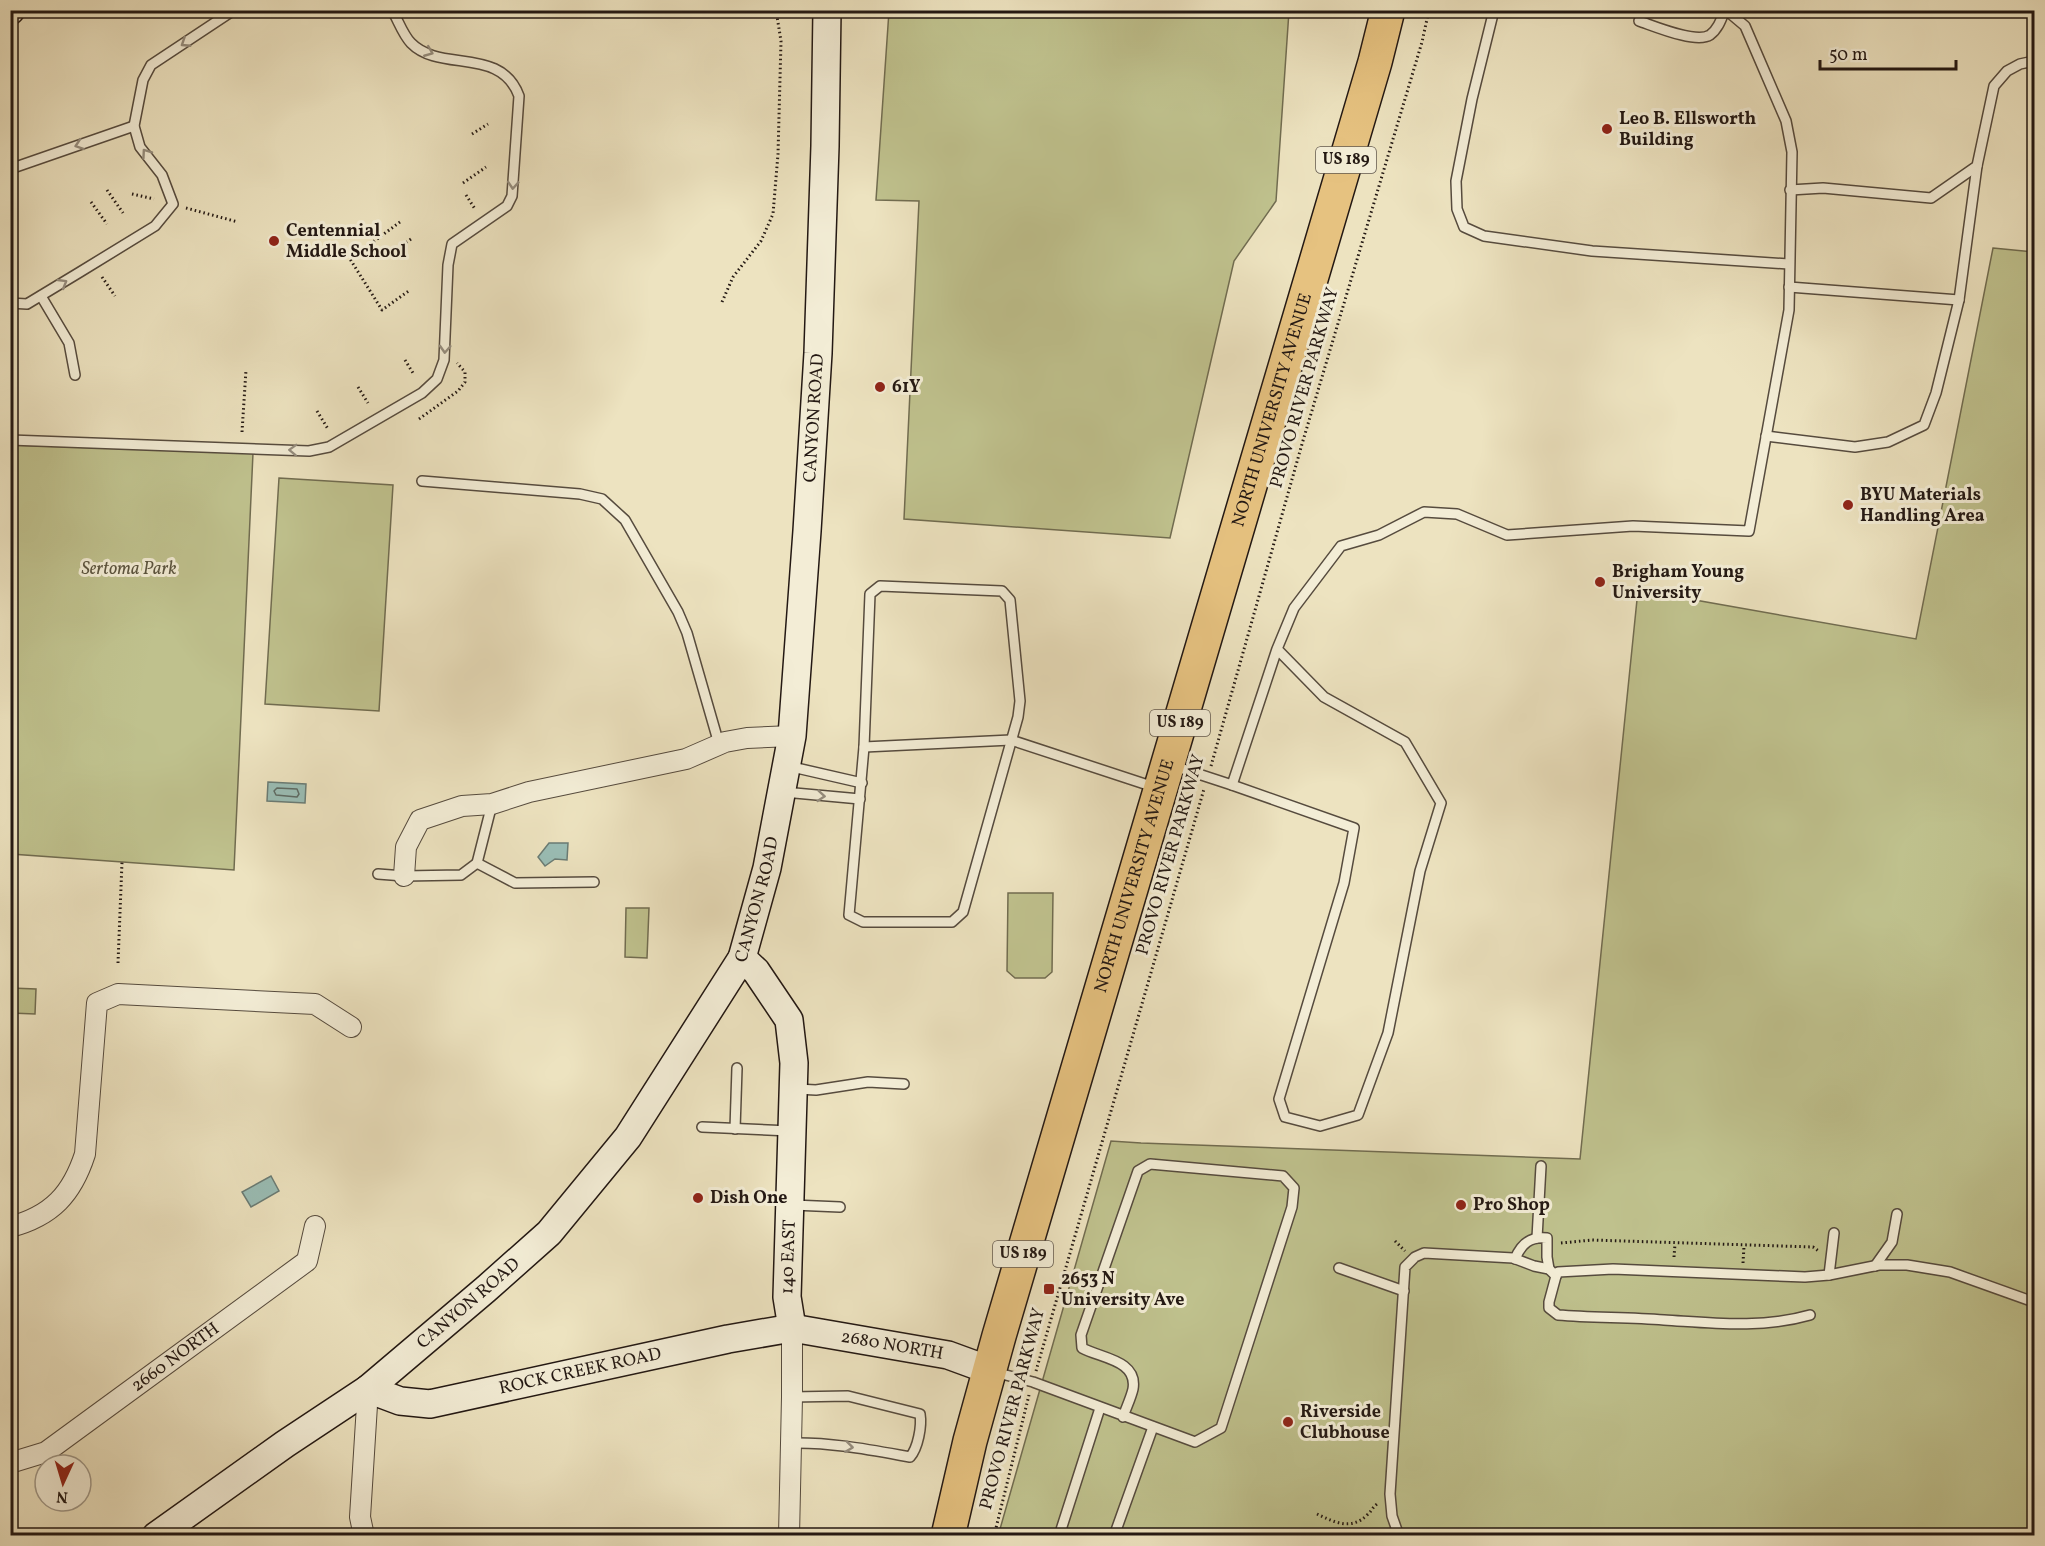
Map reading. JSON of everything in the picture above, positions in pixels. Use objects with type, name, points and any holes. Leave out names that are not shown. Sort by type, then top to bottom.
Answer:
[{"type":"highway","name":"NORTH UNIVERSITY AVENUE","points":[[948,1536],[989,1370],[1362,106],[1388,10]]},
{"type":"main road","name":"CANYON ROAD","points":[[156,1536],[285,1444],[368,1389],[549,1233],[628,1137],[742,958],[767,868],[792,736],[818,353],[827,10]]},
{"type":"main road","name":"140 EAST","points":[[742,958],[756,971],[789,1020],[794,1063],[794,1089],[787,1297],[792,1328]]},
{"type":"main road","name":"2680 NORTH","points":[[792,1328],[948,1355],[989,1370]]},
{"type":"main road","name":"ROCK CREEK ROAD","points":[[368,1389],[400,1401],[430,1404],[728,1339],[792,1328]]},
{"type":"street","points":[[404,876],[406,847],[420,820],[462,806],[492,804],[529,792],[686,759],[720,744],[747,738],[792,736]]},
{"type":"street","points":[[10,1227],[30,1222],[51,1210],[79,1174],[86,1154],[97,1002],[118,994],[315,1004],[351,1027]]},
{"type":"street","name":"2660 NORTH","points":[[10,1462],[46,1452],[307,1261],[315,1226]]},
{"type":"street","name":"140 EAST","points":[[789,1536],[792,1328]]},
{"type":"street","points":[[364,1536],[360,1517],[368,1389]]},
{"type":"lane","points":[[10,303],[27,304],[41,296],[155,226],[173,204],[162,175],[140,147],[134,126],[143,81],[151,65],[234,10]]},
{"type":"lane","points":[[10,440],[309,450],[329,447],[422,393],[437,379],[444,360],[448,265],[452,244],[507,206],[512,196],[519,96],[516,85],[507,75],[490,66],[443,58],[411,43],[392,10]]},
{"type":"lane","points":[[1494,10],[1472,99],[1456,181],[1457,209],[1464,227],[1484,236],[1592,251],[1789,264]]},
{"type":"lane","points":[[1232,785],[1277,649],[1294,608],[1341,546],[1379,535],[1424,512],[1457,514],[1507,535],[1633,526],[1749,531],[1789,310],[1792,152],[1786,122],[1745,26],[1725,10],[1720,24],[1709,36],[1694,38],[1639,21]]},
{"type":"lane","points":[[1766,436],[1854,447],[1887,442],[1924,425],[1936,393],[1959,300],[1977,166],[1994,86],[2007,71],[2020,64],[2034,61]]},
{"type":"lane","points":[[10,169],[134,126]]},
{"type":"lane","points":[[1790,190],[1823,188],[1931,198],[1977,166]]},
{"type":"lane","points":[[1789,287],[1959,300]]},
{"type":"lane","points":[[41,296],[69,343],[75,375]]},
{"type":"lane","points":[[422,481],[580,494],[602,499],[625,520],[678,612],[687,633],[720,744]]},
{"type":"lane","points":[[880,586],[1002,591],[1010,600],[1020,701],[1018,717],[963,912],[952,922],[863,922],[849,915],[864,747],[870,594],[880,586]]},
{"type":"lane","points":[[864,747],[1011,740],[1164,776],[1208,776],[1354,828],[1344,883],[1279,1099],[1285,1117],[1320,1126],[1359,1115],[1388,1033],[1420,871],[1441,803],[1405,742],[1324,697],[1277,649]]},
{"type":"lane","points":[[786,765],[862,783]]},
{"type":"lane","points":[[781,792],[861,799]]},
{"type":"lane","points":[[378,874],[461,875],[477,863],[492,804]]},
{"type":"lane","points":[[477,863],[515,883],[594,882]]},
{"type":"lane","points":[[735,1129],[737,1068]]},
{"type":"lane","points":[[794,1089],[816,1090],[868,1082],[904,1084]]},
{"type":"lane","points":[[702,1127],[793,1131]]},
{"type":"lane","points":[[989,1370],[1033,1382],[1123,1417],[1195,1442],[1221,1428],[1292,1207],[1294,1188],[1283,1176],[1150,1164],[1138,1171],[1081,1335],[1082,1348],[1091,1354],[1121,1363],[1130,1372],[1133,1388],[1123,1417]]},
{"type":"lane","points":[[1538,1238],[1541,1166]]},
{"type":"lane","points":[[791,1205],[840,1206]]},
{"type":"lane","points":[[1875,1266],[1892,1242],[1897,1214]]},
{"type":"lane","points":[[1829,1275],[1834,1233]]},
{"type":"lane","points":[[1515,1259],[1523,1245],[1538,1238],[1547,1238],[1552,1272],[1549,1316],[1664,1320],[1716,1325],[1778,1322],[1810,1315]]},
{"type":"lane","points":[[1399,1536],[1392,1516],[1390,1494],[1405,1267],[1415,1257],[1424,1253],[1515,1259],[1552,1272],[1613,1269],[1805,1277],[1875,1266],[1907,1265],[1950,1272],[2034,1302]]},
{"type":"lane","points":[[1339,1268],[1404,1291]]},
{"type":"lane","points":[[791,1443],[868,1449],[910,1457],[914,1452],[921,1420],[920,1414],[848,1396],[792,1397]]},
{"type":"lane","points":[[1059,1536],[1100,1408]]},
{"type":"lane","points":[[1114,1536],[1153,1427]]},
{"type":"path","points":[[722,302],[733,277],[761,241],[773,214],[778,154],[781,40],[776,10]]},
{"type":"path","name":"PROVO RIVER PARKWAY","points":[[994,1536],[1033,1382],[1302,444],[1422,42],[1429,10]]},
{"type":"path","points":[[472,134],[488,124]]},
{"type":"path","points":[[463,183],[486,167]]},
{"type":"path","points":[[107,190],[123,213]]},
{"type":"path","points":[[132,194],[154,199]]},
{"type":"path","points":[[466,195],[475,209]]},
{"type":"path","points":[[92,201],[107,224]]},
{"type":"path","points":[[184,207],[238,222]]},
{"type":"path","points":[[400,222],[350,259],[382,310],[410,290]]},
{"type":"path","points":[[388,256],[411,239]]},
{"type":"path","points":[[102,277],[115,296]]},
{"type":"path","points":[[405,360],[413,373]]},
{"type":"path","points":[[419,419],[458,391],[465,382],[465,372],[455,362]]},
{"type":"path","points":[[242,432],[246,370]]},
{"type":"path","points":[[358,387],[368,403]]},
{"type":"path","points":[[317,411],[328,429]]},
{"type":"path","points":[[118,963],[122,862]]},
{"type":"path","points":[[1547,1245],[1592,1240],[1813,1247],[1831,1259]]},
{"type":"path","points":[[1317,1514],[1340,1525],[1347,1525],[1367,1515],[1377,1504],[1390,1505]]},
{"type":"green space","points":[[889,11],[1289,11],[1276,201],[1234,261],[1170,538],[904,519],[919,201],[876,200]]},
{"type":"green space","points":[[1993,248],[2034,252],[2034,1535],[998,1536],[1111,1141],[1580,1159],[1638,590],[1916,639]]},
{"type":"green space","name":"Sertoma Park","points":[[10,445],[253,453],[234,870],[11,854]]},
{"type":"green space","points":[[279,478],[393,485],[379,711],[265,704]]},
{"type":"green space","points":[[1008,893],[1053,893],[1052,972],[1045,978],[1015,978],[1007,971]]},
{"type":"green space","points":[[626,908],[649,908],[647,958],[625,957]]},
{"type":"green space","points":[[11,988],[36,989],[35,1014],[11,1013]]},
{"type":"water","points":[[268,782],[306,784],[305,803],[267,801]]},
{"type":"water","points":[[549,843],[568,843],[567,860],[555,859],[545,866],[538,857]]},
{"type":"water","points":[[271,1176],[279,1191],[251,1207],[242,1192]]},
{"type":"place","name":"Leo B. Ellsworth Building","points":[[1607,129]]},
{"type":"place","name":"Centennial Middle School","points":[[274,241]]},
{"type":"place","name":"61Y","points":[[880,387]]},
{"type":"place","name":"BYU Materials Handling Area","points":[[1848,505]]},
{"type":"place","name":"Brigham Young University","points":[[1600,582]]},
{"type":"place","name":"Dish One","points":[[698,1198]]},
{"type":"place","name":"Pro Shop","points":[[1461,1205]]},
{"type":"place","name":"2653 N University Ave","points":[[1049,1289]]},
{"type":"place","name":"Riverside Clubhouse","points":[[1288,1422]]}]
